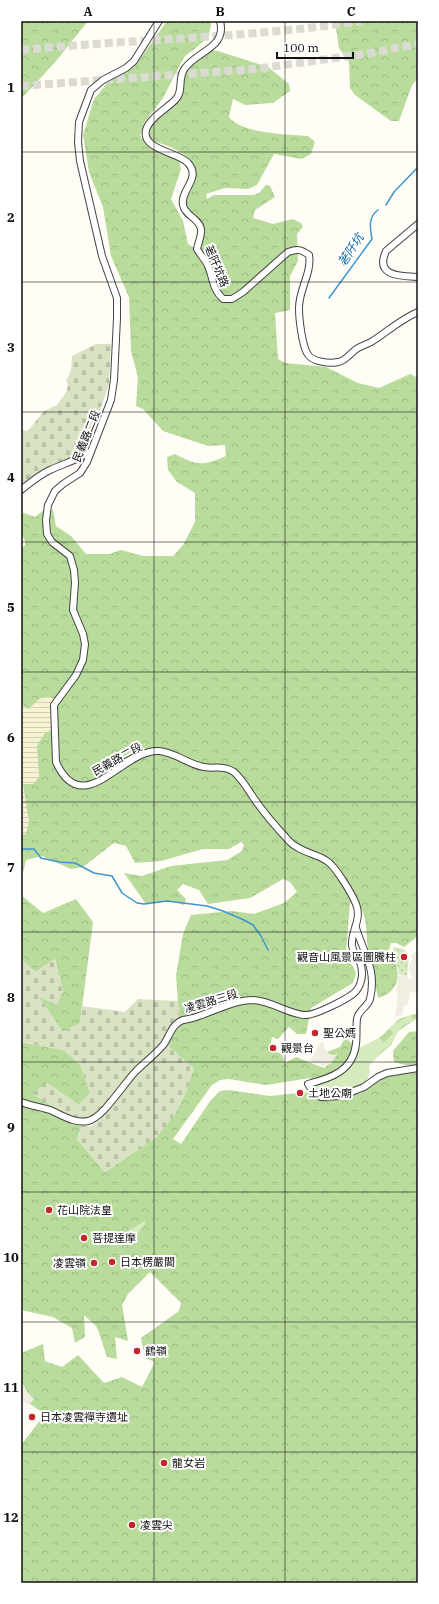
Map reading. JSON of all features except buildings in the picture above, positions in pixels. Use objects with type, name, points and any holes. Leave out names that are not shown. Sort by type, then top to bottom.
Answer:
[{"type":"street","name":"民義路二段","points":[[160,21],[134,61],[126,68],[103,80],[91,90],[79,122],[78,142],[80,161],[102,256],[117,298],[114,380],[108,407],[87,462],[80,473],[55,491],[48,505],[46,520],[48,534],[52,542],[70,556],[74,570],[75,583],[73,610],[85,644],[83,660],[76,675],[54,705],[56,762],[60,771],[68,780],[82,786],[93,784],[105,778],[138,757],[149,752],[159,751],[204,767],[224,767],[233,772],[242,781],[291,843],[306,852],[326,860],[335,868],[357,906],[358,917],[356,928]]},
{"type":"street","name":"荖阡坑路","points":[[220,21],[222,28],[221,35],[217,42],[190,62],[184,69],[180,77],[180,93],[176,100],[151,122],[146,129],[146,135],[149,141],[157,148],[181,157],[189,163],[192,170],[193,179],[184,195],[183,205],[187,213],[197,221],[201,227],[197,249],[208,264],[216,292],[223,298],[232,298],[243,292],[288,252],[296,249],[303,250],[308,255],[310,262],[301,291],[299,307],[300,323],[307,354],[311,358],[329,362],[339,362],[356,349],[371,342],[406,318],[418,312]]},
{"type":"street","points":[[418,224],[386,251],[383,257],[383,263],[388,272],[395,276],[418,277]]},
{"type":"street","points":[[21,490],[39,476],[90,452]]},
{"type":"street","points":[[356,928],[362,948],[370,964],[372,977],[369,1003],[357,1017],[354,1055],[346,1066],[337,1074],[308,1084],[313,1092],[321,1097],[341,1096],[364,1087],[378,1077],[387,1073],[418,1068]]},
{"type":"street","name":"凌雲路三段","points":[[21,1102],[49,1110],[73,1120],[86,1122],[94,1119],[104,1109],[133,1074],[164,1044],[175,1025],[182,1020],[197,1017],[221,1007],[255,1000],[306,1016],[318,1012],[354,994],[362,980],[363,972],[351,943],[356,928]]},
{"type":"shaded area","points":[[51,697],[58,704],[58,726],[37,746],[39,777],[33,784],[23,785],[30,822],[26,834],[21,835],[21,704],[28,709],[41,698]]},
{"type":"shaded area","points":[[416,951],[418,954],[418,965],[415,968],[418,973],[418,993],[410,992],[408,1004],[404,1006],[402,1015],[395,1017],[398,996],[396,991],[398,976],[407,976],[408,979],[412,979],[409,968],[412,959],[411,955]]},
{"type":"shaded area","points":[[320,1042],[324,1043],[324,1048],[329,1054],[334,1055],[338,1053],[331,1064],[323,1066],[310,1061]]},
{"type":"shaded area","points":[[21,1380],[28,1393],[34,1399],[29,1405],[21,1400]]},
{"type":"green space","points":[[21,21],[88,21],[57,60],[23,97],[21,92]]},
{"type":"green space","points":[[167,21],[212,21],[208,38],[184,57],[163,98],[144,123],[140,136],[148,145],[179,161],[181,169],[171,199],[183,221],[188,244],[198,250],[200,223],[187,210],[183,201],[183,195],[189,175],[189,162],[186,157],[169,146],[148,139],[147,131],[178,93],[181,74],[203,50],[218,51],[268,67],[289,84],[290,91],[273,103],[245,105],[233,99],[229,117],[235,123],[254,130],[277,134],[308,136],[315,142],[311,154],[302,159],[274,154],[257,185],[248,189],[225,188],[206,194],[207,199],[214,195],[253,195],[259,193],[266,185],[270,186],[275,197],[255,210],[253,218],[273,224],[293,219],[301,223],[303,227],[297,234],[298,261],[290,276],[290,310],[275,313],[278,359],[285,363],[326,367],[358,383],[379,388],[410,374],[418,378],[418,936],[404,947],[396,943],[391,943],[389,950],[396,964],[396,984],[386,995],[378,998],[369,954],[366,923],[363,912],[355,901],[350,903],[346,953],[356,973],[353,983],[311,1008],[306,1034],[297,1034],[289,1027],[278,1039],[272,1037],[269,1050],[282,1054],[285,1063],[296,1057],[324,1068],[328,1065],[327,1052],[340,1047],[345,1038],[358,1048],[370,1046],[399,1019],[418,1013],[417,1018],[397,1032],[391,1045],[369,1064],[353,1092],[359,1094],[387,1076],[418,1072],[418,1583],[21,1583],[21,1445],[45,1414],[21,1398],[21,1353],[43,1344],[45,1361],[62,1367],[78,1355],[104,1383],[122,1377],[142,1387],[155,1362],[145,1358],[141,1338],[179,1311],[181,1303],[150,1272],[128,1294],[122,1305],[128,1341],[115,1337],[117,1359],[107,1357],[97,1327],[84,1315],[85,1337],[75,1343],[72,1328],[53,1317],[21,1310],[21,1042],[64,1050],[81,1066],[90,1093],[79,1105],[47,1083],[33,1094],[82,1125],[77,1139],[105,1172],[156,1137],[175,1114],[193,1068],[167,1045],[164,1038],[179,1016],[176,975],[183,934],[191,915],[232,911],[254,914],[284,903],[297,892],[290,882],[283,879],[250,898],[208,904],[199,890],[183,884],[177,890],[186,899],[184,905],[171,901],[146,904],[124,873],[142,876],[171,866],[227,860],[242,851],[244,845],[241,842],[229,849],[203,849],[161,861],[135,863],[126,846],[114,843],[83,867],[71,869],[42,856],[26,860],[21,881],[21,835],[26,834],[29,822],[23,784],[33,784],[39,777],[37,746],[44,734],[58,726],[58,704],[51,697],[41,698],[28,709],[21,704],[21,549],[26,544],[21,531],[21,512],[35,517],[44,510],[53,510],[56,526],[71,536],[86,554],[109,554],[121,550],[143,556],[173,556],[183,545],[195,522],[195,493],[177,482],[168,470],[167,457],[175,454],[195,463],[205,463],[226,456],[225,445],[208,446],[163,431],[143,409],[136,406],[138,377],[131,351],[129,297],[111,256],[103,207],[89,172],[83,135],[94,99],[109,81],[134,67]],"holes":[[[310,1078],[308,1092],[270,1096],[229,1090],[220,1091],[211,1100],[181,1144],[173,1139],[212,1085],[220,1080],[229,1079],[266,1085]]]},
{"type":"green space","points":[[335,21],[418,21],[418,78],[412,85],[399,121],[391,121],[355,95],[350,88],[349,62],[339,48]]},
{"type":"green space","points":[[96,344],[111,344],[109,385],[88,444],[79,456],[49,466],[21,486],[21,430],[28,431],[44,411],[57,405],[67,391],[68,384],[66,381],[71,371],[72,356]]},
{"type":"green space","points":[[21,895],[43,913],[76,899],[93,922],[80,1023],[63,1032],[38,996],[56,1004],[63,991],[55,959],[35,972],[23,961],[21,953]]},
{"type":"green space","points":[[393,947],[404,949],[409,956],[407,976],[399,975]]},
{"type":"green space","points":[[21,953],[23,961],[35,972],[55,959],[63,991],[57,1005],[39,997],[63,1032],[80,1023],[82,1006],[125,1012],[138,999],[178,1001],[179,1016],[164,1038],[121,1083],[99,1114],[75,1120],[32,1094],[47,1083],[79,1105],[90,1093],[81,1066],[64,1050],[21,1042]]},
{"type":"green space","points":[[411,1015],[414,1020],[402,1026],[389,1046],[382,1051],[369,1066],[369,1075],[366,1081],[361,1085],[346,1092],[329,1094],[316,1091],[314,1085],[333,1080],[349,1068],[359,1048],[379,1038],[384,1042],[393,1033],[390,1029],[394,1024]]},
{"type":"green space","points":[[418,1031],[418,1065],[406,1065],[394,1062],[393,1051],[409,1032]]},
{"type":"green space","points":[[167,1045],[194,1068],[180,1106],[169,1122],[155,1137],[105,1172],[77,1139],[82,1125],[90,1127],[97,1122],[135,1075]]},
{"type":"green space","points":[[146,1220],[142,1228],[136,1234],[119,1240],[117,1238]]},
{"type":"waterway","name":"荖阡坑","points":[[386,205],[394,192],[418,167]]},
{"type":"waterway","name":"荖阡坑","points":[[329,298],[372,239],[370,227],[371,219],[378,210]]},
{"type":"waterway","points":[[21,849],[34,849],[41,858],[59,862],[75,863],[94,873],[112,876],[122,893],[137,903],[144,904],[167,901],[207,906],[223,911],[253,925],[261,936],[268,950]]},
{"type":"tunnel","points":[[21,50],[235,35],[320,27],[362,21]]},
{"type":"tunnel","points":[[21,86],[255,69],[371,53],[418,44]]},
{"type":"place","name":"觀音山風景區圖騰柱","points":[[404,957]]},
{"type":"place","name":"聖公媽","points":[[315,1033]]},
{"type":"place","name":"觀景台","points":[[273,1048]]},
{"type":"place","name":"土地公廟","points":[[300,1093]]},
{"type":"place","name":"花山院法皇","points":[[49,1210]]},
{"type":"place","name":"菩提達摩","points":[[84,1238]]},
{"type":"place","name":"日本楞嚴閣","points":[[112,1262]]},
{"type":"place","name":"凌雲嶺","points":[[94,1263]]},
{"type":"place","name":"鶴嶺","points":[[137,1351]]},
{"type":"place","name":"日本凌雲禪寺遺址","points":[[32,1417]]},
{"type":"place","name":"龍女岩","points":[[164,1463]]},
{"type":"place","name":"凌雲尖","points":[[132,1525]]}]
